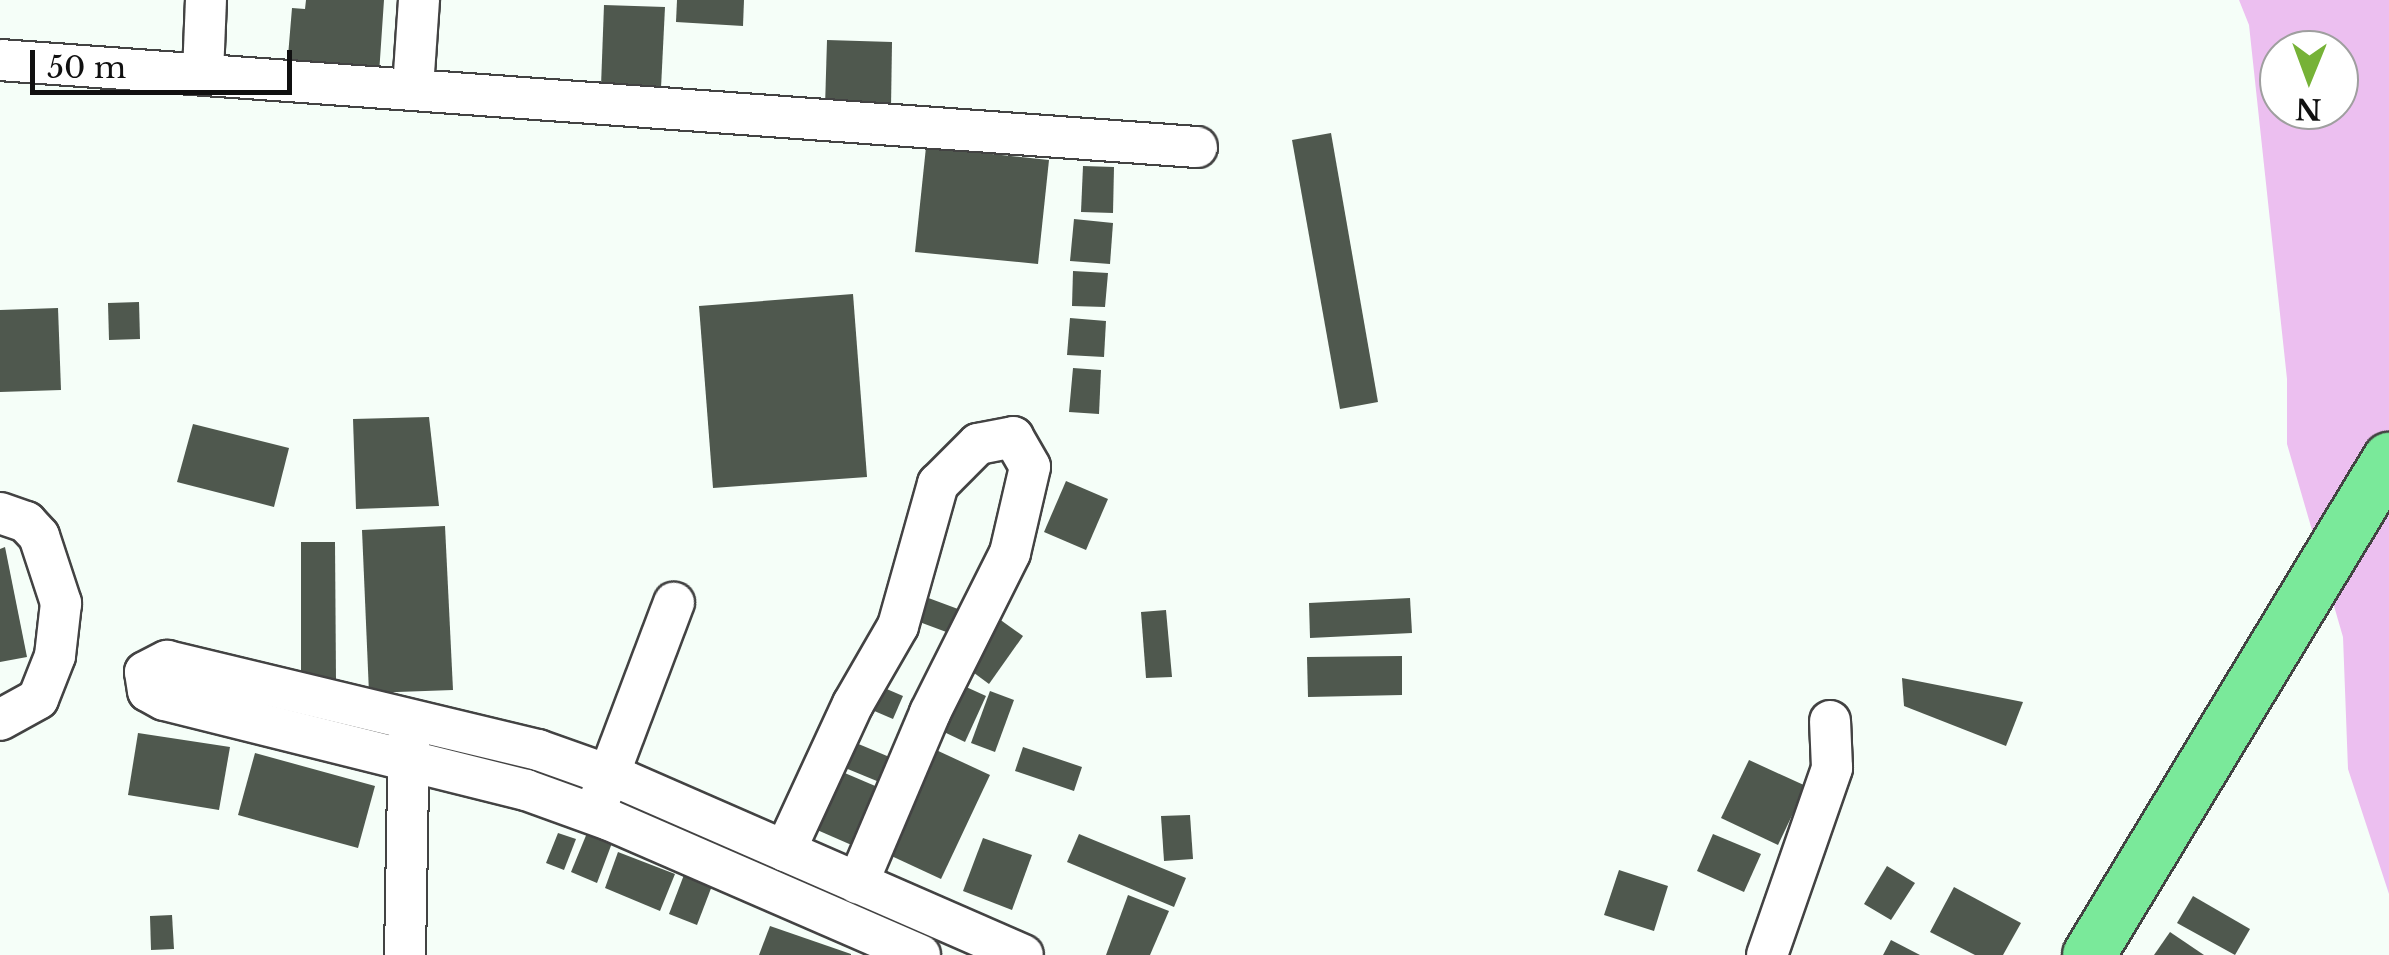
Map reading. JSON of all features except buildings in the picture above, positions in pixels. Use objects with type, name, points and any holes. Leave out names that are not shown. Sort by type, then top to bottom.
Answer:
[{"type":"main road","points":[[2089,955],[2389,459]]},
{"type":"street","points":[[202,74],[206,0]]},
{"type":"street","points":[[413,88],[418,0]]},
{"type":"street","points":[[0,60],[1196,147]]},
{"type":"street","points":[[785,850],[853,704],[898,626],[938,484],[978,444],[1013,436],[1030,467],[1010,553],[930,713],[858,883]]},
{"type":"street","points":[[0,513],[26,522],[39,536],[61,603],[56,656],[38,699],[0,720]]},
{"type":"street","points":[[594,814],[674,603]]},
{"type":"street","points":[[920,955],[594,814],[408,760],[164,700],[148,691],[144,676],[151,664],[167,661],[410,717],[609,776],[1023,955]]},
{"type":"street","points":[[405,955],[410,717]]},
{"type":"street","points":[[1767,955],[1832,768],[1830,720]]},
{"type":"shaded area","points":[[2239,0],[2389,0],[2389,894],[2348,769],[2343,637],[2287,444],[2287,379],[2260,130],[2359,130],[2359,30],[2259,30],[2259,118],[2249,25]]}]
